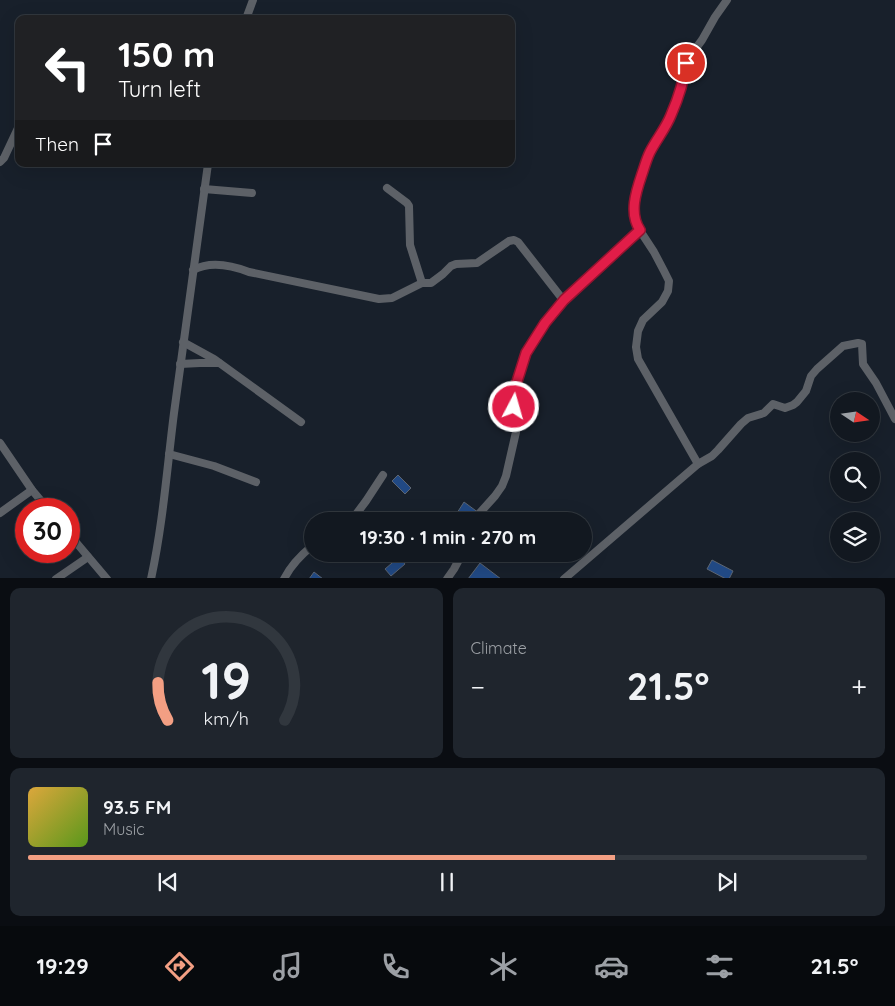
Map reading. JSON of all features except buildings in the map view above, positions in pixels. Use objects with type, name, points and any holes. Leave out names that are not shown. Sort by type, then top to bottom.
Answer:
[{"type":"street","points":[[247,15],[253,0]]},
{"type":"street","points":[[698,464],[638,359],[636,346],[638,331],[643,320],[662,302],[668,291],[668,281],[654,252],[637,226],[634,215],[634,203],[649,154],[670,117],[682,84],[686,63],[727,0]]},
{"type":"street","points":[[0,162],[4,158],[15,135]]},
{"type":"street","points":[[151,578],[156,554],[208,167]]},
{"type":"street","points":[[387,188],[409,206],[410,246],[422,283]]},
{"type":"street","points":[[204,189],[252,193]]},
{"type":"street","points":[[481,512],[502,486],[506,476],[516,432],[515,388],[526,353],[545,323],[564,300],[640,230]]},
{"type":"street","points":[[193,270],[200,266],[210,265],[235,266],[249,272],[379,299],[392,298],[422,283],[431,283],[451,266],[477,263],[509,240],[514,240],[518,242],[564,300]]},
{"type":"street","points":[[183,342],[219,363],[301,422]]},
{"type":"street","points":[[564,578],[698,464],[712,456],[748,418],[764,413],[773,404],[785,408],[797,402],[806,390],[814,373],[847,345],[862,344],[863,364],[879,388],[895,419]]},
{"type":"street","points":[[180,364],[219,363]]},
{"type":"street","points":[[0,444],[39,498]]},
{"type":"street","points":[[169,454],[214,466],[256,482]]},
{"type":"street","points":[[358,512],[384,475]]},
{"type":"street","points":[[0,513],[32,490]]},
{"type":"street","points":[[80,547],[107,578]]},
{"type":"street","points":[[284,578],[304,553]]},
{"type":"street","points":[[56,578],[88,557]]},
{"type":"street","points":[[447,578],[458,562]]},
{"type":"route","points":[[514,407],[515,388],[526,353],[545,323],[564,300],[640,230],[634,215],[636,193],[649,154],[670,117],[682,84],[686,63]]}]
